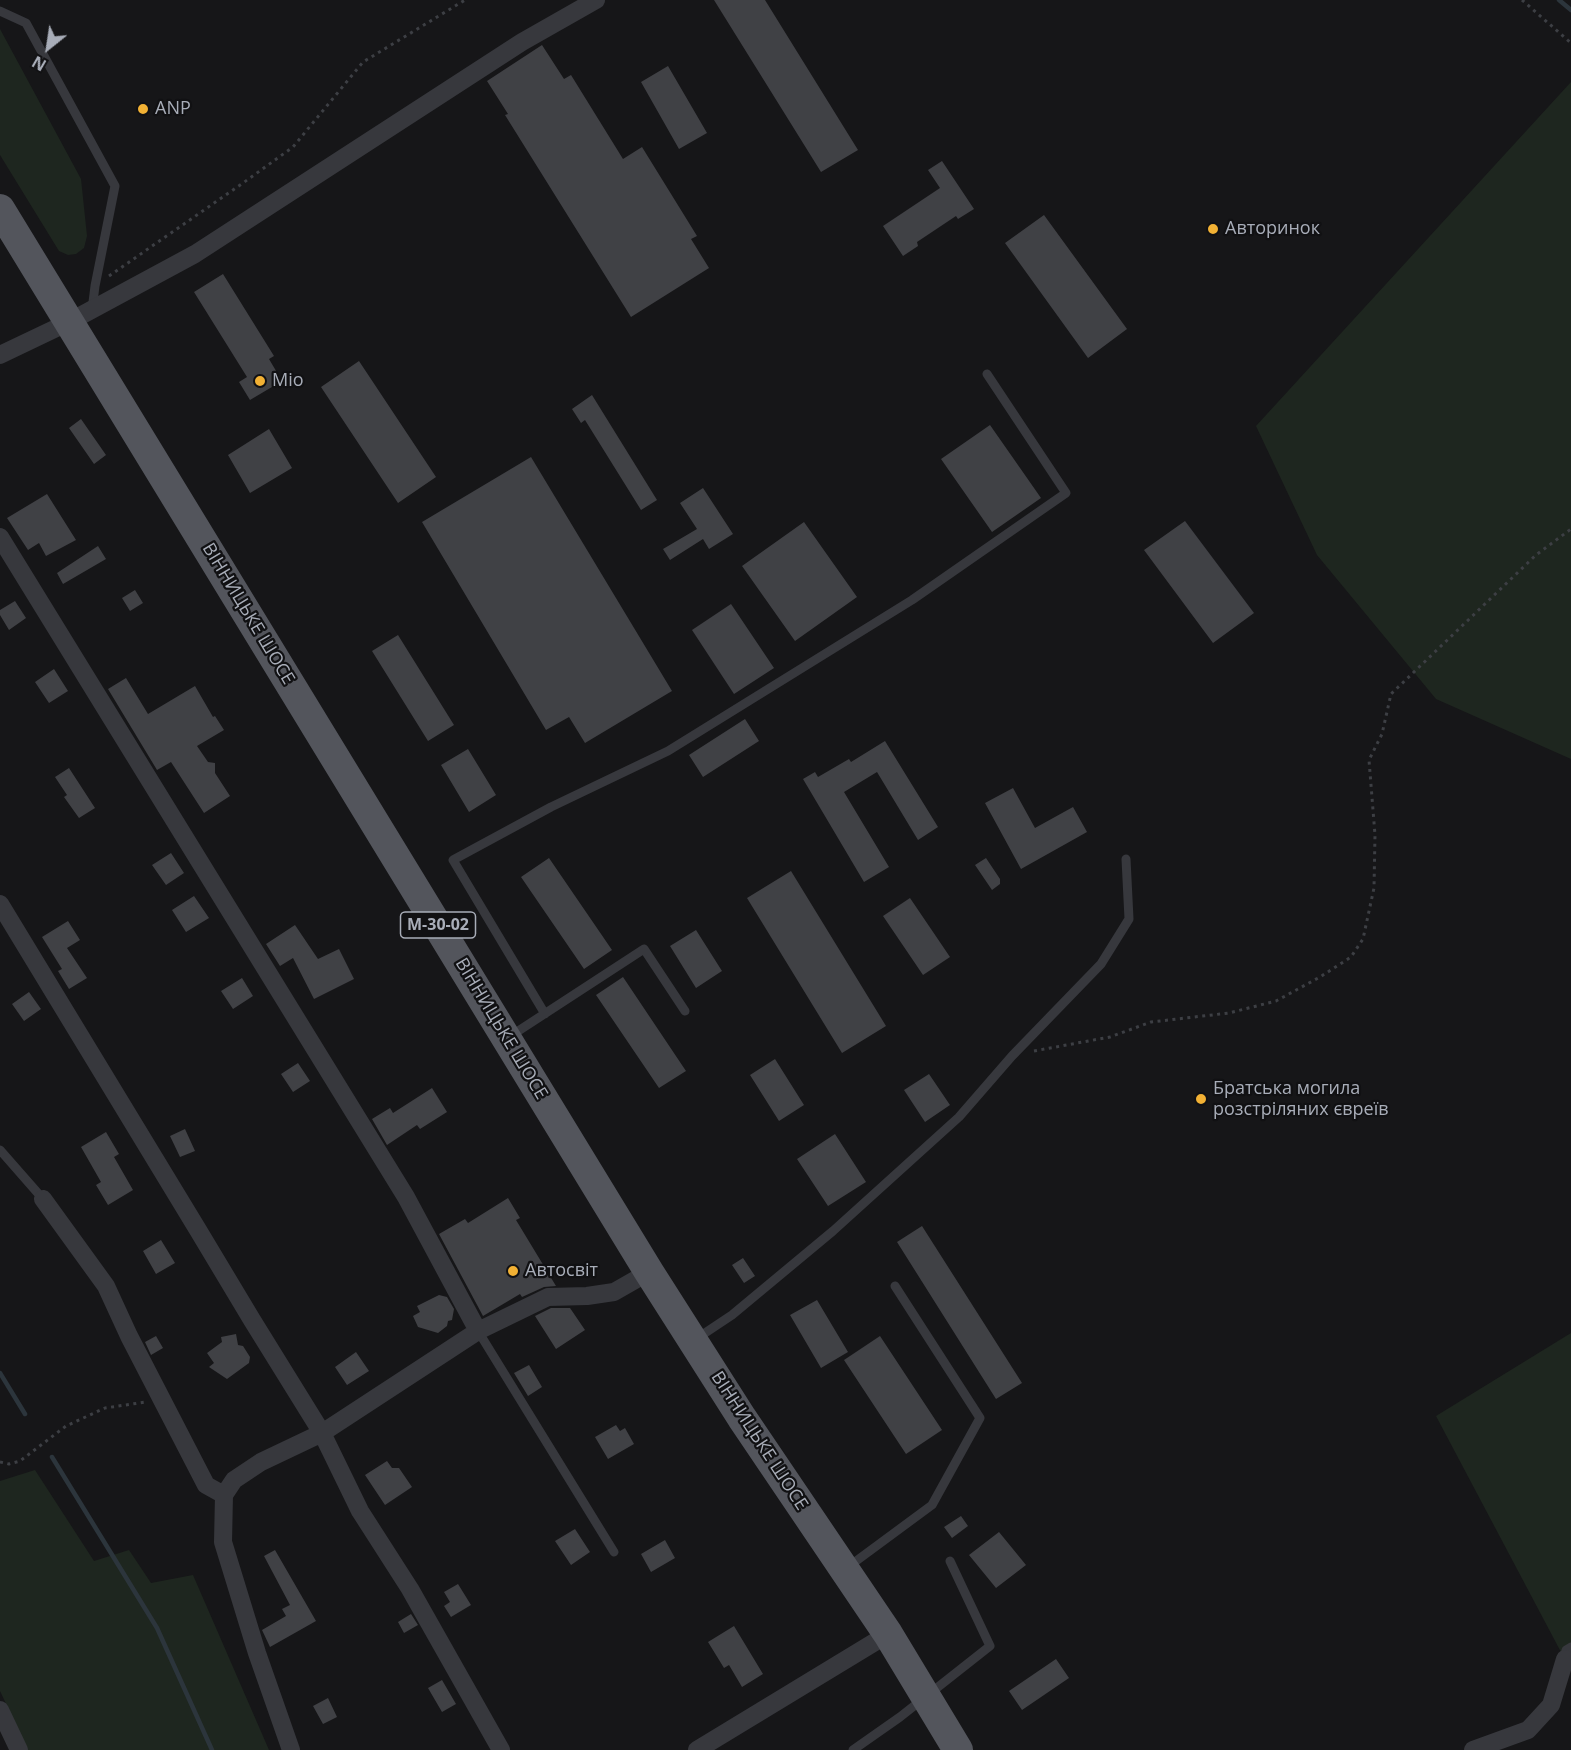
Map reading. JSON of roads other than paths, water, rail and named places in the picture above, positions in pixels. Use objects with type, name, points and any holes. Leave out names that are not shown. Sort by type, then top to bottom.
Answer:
[{"type":"main road","name":"ВІННИЦЬКЕ ШОСЕ","points":[[0,209],[81,316],[507,1039],[649,1272],[742,1418],[888,1634],[958,1750]]},
{"type":"street","points":[[0,356],[81,316],[195,254],[522,42],[596,0]]},
{"type":"street","points":[[0,537],[406,1197],[478,1331]]},
{"type":"street","points":[[0,904],[322,1433],[360,1511],[410,1588],[501,1750]]},
{"type":"street","points":[[43,1199],[106,1286],[129,1336],[206,1485],[257,1653],[291,1750]]},
{"type":"street","points":[[223,1542],[224,1495],[234,1480],[261,1462],[322,1433],[478,1331],[548,1297],[587,1296],[614,1292],[649,1272]]},
{"type":"street","points":[[206,1485],[224,1495]]},
{"type":"street","points":[[697,1750],[888,1634]]},
{"type":"street","points":[[1473,1750],[1528,1730],[1551,1705],[1568,1656]]},
{"type":"street","points":[[0,1710],[20,1750]]},
{"type":"lane","points":[[0,11],[26,23],[116,186],[95,286],[81,316]]},
{"type":"lane","points":[[545,1014],[453,860],[551,807],[668,751],[912,600],[1066,493],[987,374]]},
{"type":"lane","points":[[693,1341],[732,1315],[833,1231],[959,1117],[1012,1056],[1101,964],[1129,919],[1126,858]]},
{"type":"lane","points":[[507,1039],[644,949],[685,1011]]},
{"type":"lane","points":[[0,1150],[43,1199]]},
{"type":"lane","points":[[844,1570],[932,1505],[980,1418],[895,1286]]},
{"type":"lane","points":[[478,1331],[614,1552]]},
{"type":"lane","points":[[853,1750],[990,1646],[950,1561]]},
{"type":"lane","points":[[1568,1656],[1571,1639]]},
{"type":"waterway","points":[[1559,0],[1571,10]]},
{"type":"waterway","points":[[0,1373],[25,1414]]},
{"type":"waterway","points":[[52,1457],[157,1628],[212,1750]]},
{"type":"place","name":"ANP","points":[[143,109]]},
{"type":"place","name":"Авторинок","points":[[1213,229]]},
{"type":"place","name":"Міо","points":[[260,381]]},
{"type":"place","name":"Братська могила розстріляних євреїв","points":[[1201,1099]]},
{"type":"place","name":"Автосвіт","points":[[513,1271]]}]
